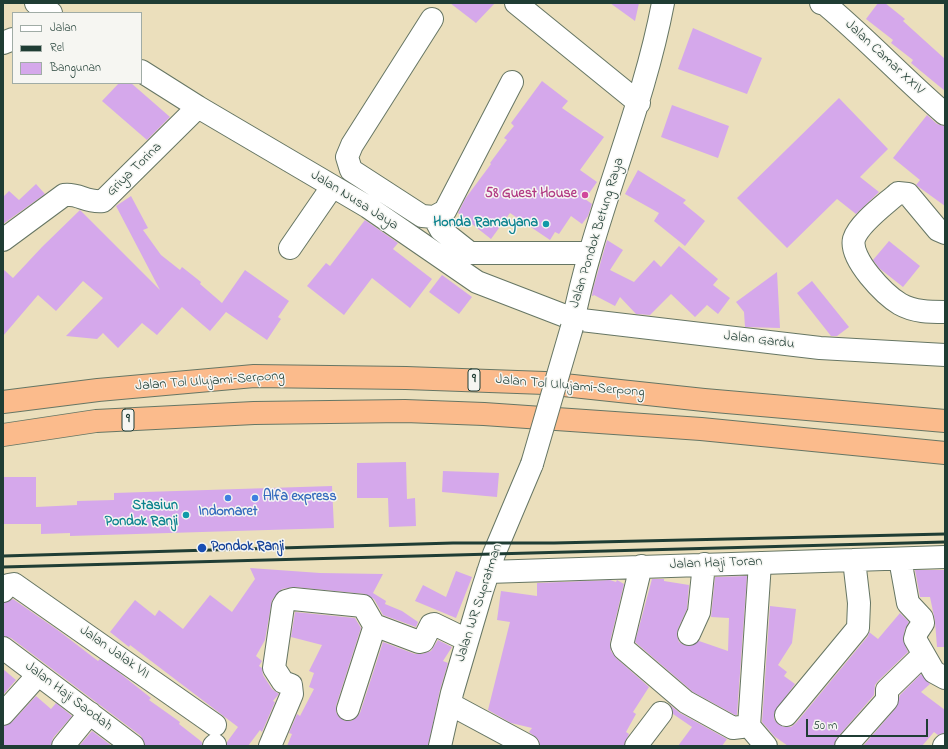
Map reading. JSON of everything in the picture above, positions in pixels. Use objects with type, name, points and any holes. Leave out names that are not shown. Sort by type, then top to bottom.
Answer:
[{"type":"highway","name":"Jalan Tol Ulujami–Serpong","points":[[3,402],[98,390],[254,376],[406,378],[545,383],[704,400],[945,421]]},
{"type":"highway","name":"9","points":[[3,435],[96,421],[254,412],[405,411],[484,414],[701,429],[945,453]]},
{"type":"street","points":[[36,3],[50,12]]},
{"type":"street","points":[[516,3],[639,103]]},
{"type":"street","name":"Jalan Pondok Betung Raya","points":[[532,464],[590,253],[639,103],[663,3]]},
{"type":"street","name":"Jalan Camar XXIV","points":[[821,3],[825,4],[846,22],[906,80],[945,114]]},
{"type":"street","points":[[432,19],[352,146],[347,157],[352,170],[422,216],[434,217],[445,211],[512,82]]},
{"type":"street","name":"Jalan Nusa Jaya","points":[[142,72],[198,107],[368,207],[477,282],[572,323]]},
{"type":"street","name":"Griya Torina","points":[[3,240],[64,195],[71,194],[92,202],[103,201],[198,107]]},
{"type":"street","points":[[290,248],[332,187]]},
{"type":"street","points":[[945,233],[938,230],[908,194],[898,192],[861,227],[854,239],[854,248],[867,275],[900,304],[918,311],[945,312]]},
{"type":"street","points":[[434,217],[441,230],[470,254],[590,253]]},
{"type":"street","name":"Jalan Gardu","points":[[572,323],[820,348],[945,355]]},
{"type":"street","name":"Jalan WR Supratman","points":[[440,746],[467,640],[488,572],[532,464]]},
{"type":"street","name":"Jalan Haji Toran","points":[[488,572],[945,557]]},
{"type":"street","points":[[900,559],[908,602],[922,618],[923,623],[915,636],[923,655],[934,672],[945,678]]},
{"type":"street","points":[[786,715],[858,628],[859,603],[854,560]]},
{"type":"street","points":[[760,563],[749,726],[766,746]]},
{"type":"street","points":[[689,634],[699,612],[704,564]]},
{"type":"street","points":[[641,566],[622,645],[624,650],[686,702],[733,728],[749,726]]},
{"type":"street","name":"Jalan Jalak VII","points":[[7,587],[162,687],[215,739]]},
{"type":"street","points":[[270,746],[292,694],[291,685],[283,682],[274,668],[283,606],[286,601],[293,599],[363,606],[376,625],[422,642],[431,625],[434,624],[467,640]]},
{"type":"street","points":[[348,709],[376,625]]},
{"type":"street","name":"Jalan Haji Saodah","points":[[3,648],[132,746]]},
{"type":"street","points":[[846,746],[887,700],[887,690],[923,655]]},
{"type":"street","points":[[3,714],[38,675]]},
{"type":"street","points":[[450,704],[528,746]]},
{"type":"street","points":[[63,746],[90,713]]},
{"type":"street","points":[[636,746],[661,713]]},
{"type":"building","points":[[450,3],[495,3],[476,23]]},
{"type":"building","points":[[610,3],[639,3],[635,21]]},
{"type":"building","points":[[878,3],[885,3],[905,19],[903,21],[945,59],[945,91],[911,63],[913,60],[891,43],[893,40],[866,19]]},
{"type":"building","points":[[693,28],[762,58],[747,94],[678,69]]},
{"type":"building","points":[[542,81],[568,101],[562,108],[604,137],[580,170],[597,182],[585,199],[592,204],[588,216],[582,224],[571,216],[559,234],[555,232],[550,240],[510,213],[491,239],[458,213],[465,199],[507,140],[504,138],[514,126],[511,123]]},
{"type":"building","points":[[118,84],[132,84],[170,117],[147,140],[102,101]]},
{"type":"building","points":[[839,98],[888,149],[860,177],[879,192],[856,214],[837,199],[787,248],[737,198]]},
{"type":"building","points":[[672,105],[729,126],[718,158],[661,137]]},
{"type":"building","points":[[927,115],[937,124],[945,126],[945,206],[916,185],[920,180],[893,158]]},
{"type":"building","points":[[638,170],[686,200],[683,203],[705,221],[685,246],[654,221],[659,213],[625,194]]},
{"type":"building","points":[[36,184],[45,194],[3,224],[3,197],[9,191],[19,200]]},
{"type":"building","points":[[131,196],[148,228],[143,230],[161,255],[180,270],[182,267],[201,282],[200,284],[222,303],[245,270],[289,301],[278,317],[281,319],[267,340],[226,312],[210,331],[182,307],[157,335],[142,323],[118,348],[103,333],[97,339],[66,336],[103,298],[83,281],[56,311],[38,295],[3,336],[3,269],[13,278],[80,210],[160,290],[116,206]]},
{"type":"building","points":[[365,220],[398,243],[393,249],[432,279],[410,308],[372,278],[344,315],[307,286],[326,263],[330,266]]},
{"type":"building","points":[[607,240],[623,250],[610,270],[634,282],[654,260],[661,267],[679,246],[718,279],[713,285],[730,298],[718,314],[707,305],[695,317],[671,294],[650,315],[636,314],[620,297],[615,306],[594,295],[592,296]]},
{"type":"building","points":[[889,241],[920,266],[903,287],[879,268],[873,260]]},
{"type":"building","points":[[777,272],[780,328],[745,327],[744,312],[736,302]]},
{"type":"building","points":[[442,275],[472,297],[459,314],[429,292]]},
{"type":"building","points":[[812,281],[849,327],[837,336],[831,336],[797,293]]},
{"type":"building","points":[[406,462],[407,499],[415,498],[416,526],[389,527],[388,498],[357,498],[357,463]]},
{"type":"building","points":[[443,471],[499,473],[497,497],[442,492]]},
{"type":"building","name":"Stasiun Pondok Ranji","points":[[3,477],[36,477],[36,507],[77,505],[77,501],[114,500],[114,493],[332,486],[334,528],[70,536],[70,533],[41,534],[41,524],[3,524]]},
{"type":"building","points":[[250,568],[320,573],[383,574],[373,593],[386,601],[385,604],[402,611],[418,622],[416,627],[383,615],[374,599],[365,594],[294,587],[282,589],[272,600],[265,640],[256,656],[262,661],[259,666],[262,668],[263,675],[272,689],[279,694],[273,701],[275,702],[262,732],[260,730],[248,746],[227,746],[227,742],[238,727],[130,645],[129,647],[110,632],[135,600],[155,616],[159,610],[183,629],[210,595],[232,612],[255,579]]},
{"type":"building","points":[[915,570],[945,570],[945,647],[937,647],[935,621],[930,597],[920,597]]},
{"type":"building","points":[[456,571],[472,577],[456,618],[415,601],[423,585],[446,597]]},
{"type":"building","points":[[747,576],[737,715],[735,715],[693,692],[635,642],[652,579],[664,579],[664,581],[689,585],[687,609],[678,629],[677,636],[679,642],[690,646],[699,641],[728,651],[729,618],[711,617],[715,577]]},
{"type":"building","points":[[610,580],[616,582],[617,580],[624,584],[610,642],[611,651],[616,658],[649,687],[633,712],[636,714],[626,732],[629,734],[624,746],[540,746],[538,739],[529,732],[532,728],[511,723],[488,710],[510,622],[497,620],[501,591],[537,596],[537,583]]},
{"type":"building","points":[[13,599],[59,631],[98,661],[100,659],[117,671],[151,698],[149,700],[180,722],[179,724],[202,742],[202,746],[145,746],[141,736],[11,638],[3,636],[3,603]]},
{"type":"building","points":[[770,606],[796,609],[792,643],[778,665],[787,672],[784,676],[795,684],[774,713],[774,719],[778,724],[784,727],[791,727],[796,723],[868,636],[869,632],[878,639],[900,613],[909,622],[905,629],[903,640],[908,652],[878,681],[875,685],[874,695],[837,738],[834,746],[788,746],[774,736],[762,722]]},
{"type":"building","points":[[295,612],[355,618],[361,628],[336,706],[336,712],[339,717],[345,721],[351,721],[360,713],[383,642],[415,654],[422,654],[431,651],[438,640],[452,647],[443,661],[448,663],[440,690],[428,746],[287,746],[292,734],[289,733],[297,714],[300,716],[314,689],[309,687],[314,673],[309,671],[322,645],[291,637]]},
{"type":"building","points":[[3,669],[16,680],[3,695]]},
{"type":"building","points":[[921,674],[930,684],[921,692],[945,710],[945,733],[938,735],[934,732],[922,746],[863,746],[896,708],[900,695]]},
{"type":"building","points":[[36,696],[51,709],[56,703],[72,716],[53,738],[51,746],[3,746],[3,726],[12,722]]},
{"type":"building","points":[[670,705],[680,713],[727,739],[722,746],[678,746],[692,727],[673,714]]},
{"type":"building","points":[[92,731],[112,746],[79,746]]},
{"type":"railway","points":[[3,556],[453,543],[554,543],[945,534]]},
{"type":"railway","points":[[3,567],[945,542]]},
{"type":"place","name":"58 Guest House","points":[[585,195]]},
{"type":"place","name":"Honda Ramayana","points":[[546,224]]},
{"type":"place","name":"Indomaret","points":[[228,498]]},
{"type":"place","name":"Alfa express","points":[[255,498]]},
{"type":"place","name":"Stasiun Pondok Ranji","points":[[186,515]]},
{"type":"place","name":"Pondok Ranji","points":[[202,548]]}]
